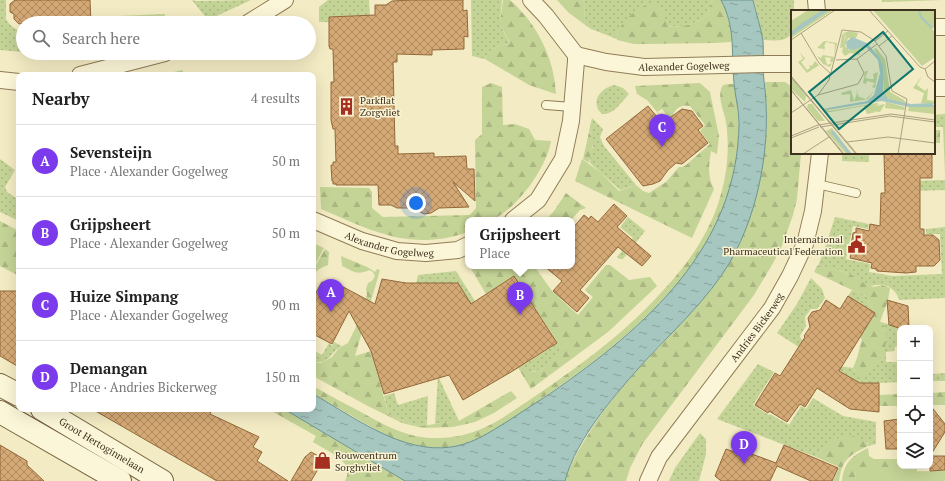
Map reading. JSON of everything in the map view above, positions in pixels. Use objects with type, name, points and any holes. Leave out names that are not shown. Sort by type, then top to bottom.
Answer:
[{"type":"main road","points":[[0,385],[16,394]]},
{"type":"main road","points":[[0,412],[120,481]]},
{"type":"main road","name":"Groot Hertoginnelaan","points":[[47,412],[162,481]]},
{"type":"street","points":[[259,16],[283,0]]},
{"type":"street","points":[[517,217],[538,200],[563,159],[571,121],[576,55],[546,16],[530,0]]},
{"type":"street","points":[[816,0],[817,10]]},
{"type":"street","name":"Alexander Gogelweg","points":[[576,55],[606,62],[644,67],[732,64],[791,64]]},
{"type":"street","points":[[92,72],[138,60]]},
{"type":"street","points":[[0,80],[16,82]]},
{"type":"street","name":"Andries Bickerweg","points":[[648,481],[659,457],[772,308],[790,276],[805,244],[814,211],[820,154]]},
{"type":"street","name":"Alexander Gogelweg","points":[[316,221],[362,240],[397,251],[426,253],[458,250],[465,247]]},
{"type":"lane","points":[[546,105],[572,108]]},
{"type":"lane","points":[[817,184],[856,193]]},
{"type":"green space","points":[[0,0],[6,0],[6,19],[16,29],[16,51],[0,50]]},
{"type":"green space","points":[[192,0],[251,0],[217,16],[205,16]]},
{"type":"green space","points":[[328,0],[369,0],[370,18],[365,23],[319,22],[319,7]]},
{"type":"green space","points":[[471,0],[502,0],[502,28],[511,44],[496,47],[485,59],[472,56]]},
{"type":"green space","points":[[503,0],[510,0],[520,9],[536,31],[548,54],[555,80],[556,94],[529,85],[485,59],[496,47],[511,44],[500,23]]},
{"type":"green space","points":[[557,0],[583,0],[585,4],[584,24],[569,13]]},
{"type":"green space","points":[[583,0],[713,0],[709,8],[708,16],[684,26],[667,26],[662,13],[651,3],[617,34],[617,39],[591,29],[584,24],[585,4]]},
{"type":"green space","points":[[713,0],[721,0],[726,9],[733,40],[730,42],[634,44],[617,40],[620,28],[624,22],[634,12],[646,5],[651,3],[658,7],[664,15],[667,26],[684,26],[708,16],[709,8]]},
{"type":"green space","points":[[754,0],[794,0],[794,10],[791,10],[791,34],[783,40],[763,40]]},
{"type":"green space","points":[[882,0],[943,0],[882,2]]},
{"type":"green space","points":[[165,14],[165,16],[118,16]]},
{"type":"green space","points":[[765,82],[785,82],[791,86],[791,154],[801,154],[797,199],[793,215],[782,246],[772,265],[754,295],[643,443],[630,468],[626,481],[565,481],[577,453],[603,412],[632,376],[707,295],[722,274],[738,247],[757,194],[764,157],[767,121]]},
{"type":"green space","points":[[491,83],[502,87],[503,125],[515,124],[529,129],[535,140],[551,141],[544,163],[530,186],[512,206],[502,214],[497,217],[465,217],[465,233],[447,238],[428,240],[392,236],[358,225],[321,209],[320,187],[369,188],[372,192],[372,208],[383,217],[470,215],[476,208],[475,140],[482,134],[482,87]]},
{"type":"green space","points":[[700,83],[710,92],[719,136],[717,154],[711,151],[709,170],[710,180],[714,189],[692,238],[575,181],[582,159],[600,172],[619,191],[636,185],[643,191],[649,193],[666,182],[679,167],[686,165],[710,144],[700,131],[705,125],[690,106],[679,107],[670,119],[662,109],[657,112],[647,100],[637,94],[635,86]]},
{"type":"green space","points":[[734,84],[739,136],[732,183],[715,227],[690,267],[659,304],[623,338],[584,368],[524,411],[486,435],[461,445],[450,447],[411,445],[399,441],[316,396],[316,388],[398,431],[427,438],[438,438],[459,436],[492,424],[568,374],[620,332],[653,301],[683,267],[709,226],[718,204],[726,174],[728,143],[726,122],[720,98],[723,85]]},
{"type":"green space","points":[[615,85],[623,88],[629,94],[614,110],[606,114],[602,114],[597,105],[598,96],[605,89]]},
{"type":"green space","points":[[945,114],[945,174],[943,127],[935,127],[935,115]]},
{"type":"green space","points":[[592,118],[603,129],[600,137],[604,146],[636,185],[620,190],[590,163],[589,155],[593,147],[591,133],[589,132]]},
{"type":"green space","points":[[935,130],[940,130],[940,143],[936,143]]},
{"type":"green space","points":[[589,132],[592,136],[593,143],[589,163],[583,159]]},
{"type":"green space","points":[[842,154],[869,154],[869,162],[842,161]]},
{"type":"green space","points":[[0,159],[15,170],[5,187],[7,192],[16,198],[16,220],[0,212]]},
{"type":"green space","points":[[945,180],[945,190],[911,191],[911,181]]},
{"type":"green space","points":[[566,193],[586,208],[580,210],[574,217],[549,217]]},
{"type":"green space","points":[[628,217],[645,231],[623,259],[620,259],[617,257],[633,238],[620,227]]},
{"type":"green space","points":[[835,217],[869,224],[868,229],[853,226],[846,259],[870,264],[869,272],[893,276],[942,274],[940,234],[926,234],[926,229],[945,227],[945,298],[899,300],[895,292],[888,286],[867,285],[853,276],[843,272],[818,266]]},
{"type":"green space","points":[[0,221],[16,229],[16,274],[0,266]]},
{"type":"green space","points":[[316,244],[324,248],[316,263]]},
{"type":"green space","points":[[325,249],[329,252],[328,265],[316,272],[316,265]]},
{"type":"green space","points":[[341,256],[375,272],[377,269],[380,270],[355,356],[371,351],[389,416],[420,426],[459,421],[511,391],[517,398],[494,413],[475,422],[453,427],[423,428],[402,423],[316,378],[316,363],[321,363],[332,357],[339,348],[348,343],[357,325],[367,295],[366,289],[368,283],[372,281],[375,276],[373,272],[369,270],[358,273],[342,266]]},
{"type":"green space","points":[[606,265],[610,265],[629,280],[650,277],[657,286],[608,332],[531,389],[514,361],[528,371],[532,372],[541,370],[553,360],[560,346],[531,302],[534,299],[526,286],[522,288],[514,276],[486,294],[471,269],[536,269],[552,291],[578,315],[593,297],[585,290]]},
{"type":"green space","points":[[817,266],[829,267],[852,275],[865,284],[874,287],[882,285],[890,288],[888,300],[880,322],[886,328],[886,343],[884,351],[877,364],[866,374],[858,376],[853,368],[862,339],[856,330],[874,314],[874,309],[869,304],[867,297],[859,292],[814,272]]},
{"type":"green space","points":[[456,271],[485,317],[408,321],[418,275]]},
{"type":"green space","points":[[811,278],[822,289],[825,298],[817,309],[811,309],[805,317],[806,326],[800,336],[803,343],[822,362],[777,333],[797,304]]},
{"type":"green space","points":[[852,290],[867,297],[869,304],[874,309],[874,314],[862,339],[850,332],[848,296]]},
{"type":"green space","points":[[898,319],[897,346],[895,347],[894,351],[886,352],[886,362],[897,362],[897,382],[861,384],[825,364],[853,368],[855,372],[880,322],[888,324],[890,320]]},
{"type":"green space","points":[[553,336],[559,343],[560,349],[556,357],[547,366],[531,372],[519,367],[514,362],[508,338],[525,364],[552,347],[547,339]]},
{"type":"green space","points":[[334,342],[342,346],[328,359],[316,362],[316,352],[322,355],[329,343],[332,346]]},
{"type":"green space","points":[[758,364],[774,372],[753,405],[789,425],[801,406],[806,409],[813,398],[843,416],[876,422],[876,444],[868,446],[868,443],[854,436],[837,439],[817,454],[816,457],[717,419]]},
{"type":"green space","points":[[945,373],[945,381],[933,381],[933,374]]},
{"type":"green space","points":[[438,376],[459,421],[435,424]]},
{"type":"green space","points":[[945,392],[945,405],[933,405],[933,393]]},
{"type":"green space","points":[[394,393],[398,405],[428,396],[427,425],[420,426],[389,416],[384,396]]},
{"type":"green space","points":[[897,394],[897,406],[879,406],[879,395]]},
{"type":"green space","points":[[273,412],[289,412],[405,481],[345,481],[347,476],[347,466],[337,456],[313,442],[316,436]]},
{"type":"green space","points":[[700,433],[706,439],[706,454],[699,481],[669,481],[675,468]]},
{"type":"green space","points":[[854,436],[864,440],[868,446],[851,455],[844,463],[839,481],[833,481],[839,467],[816,457],[817,454],[836,439]]},
{"type":"green space","points":[[868,448],[869,456],[874,459],[897,459],[897,469],[917,469],[917,472],[855,472],[856,481],[842,481],[847,464],[857,454]]},
{"type":"green space","points":[[945,471],[945,481],[856,481],[855,472]]},
{"type":"water","points":[[721,0],[753,0],[763,41],[763,71],[766,104],[765,150],[756,197],[749,220],[730,262],[712,288],[702,301],[647,359],[599,416],[578,448],[570,465],[565,481],[405,481],[289,412],[316,412],[316,396],[379,432],[415,445],[433,448],[451,447],[467,443],[488,433],[551,393],[586,368],[652,311],[680,280],[704,246],[723,208],[735,167],[739,118],[734,83],[731,31],[726,10]]},
{"type":"building","points":[[15,0],[90,0],[91,16],[16,16],[16,21],[14,19],[14,14],[10,12],[10,4]]},
{"type":"building","name":"Parkflat Zorgvliet","points":[[463,0],[463,11],[467,10],[468,37],[464,36],[464,49],[432,50],[432,55],[397,54],[397,62],[393,62],[395,146],[398,146],[398,154],[434,153],[434,157],[466,156],[467,169],[474,169],[475,201],[453,182],[469,207],[439,208],[431,213],[424,214],[413,208],[397,208],[391,205],[379,205],[378,185],[336,185],[333,184],[332,181],[331,165],[333,165],[333,162],[336,162],[335,129],[333,129],[331,120],[331,82],[334,82],[333,49],[330,49],[329,46],[329,17],[375,15],[375,5],[386,5],[392,1]]},
{"type":"building","points":[[648,106],[657,117],[662,114],[667,120],[682,109],[692,111],[703,126],[698,130],[708,143],[682,164],[676,163],[668,170],[660,181],[643,186],[606,139]]},
{"type":"building","points":[[884,154],[932,154],[932,178],[920,178],[920,229],[924,229],[924,235],[933,235],[939,240],[940,260],[934,266],[916,266],[916,272],[906,273],[877,271],[876,269],[871,268],[872,263],[850,258],[853,233],[856,232],[856,228],[869,231],[870,224],[880,226],[881,193],[885,193]]},
{"type":"building","points":[[614,204],[627,216],[617,227],[651,256],[642,266],[618,247],[580,290],[589,298],[577,312],[553,291],[562,281],[548,269],[575,269],[575,226],[584,215],[589,219],[591,216],[598,222]]},
{"type":"building","points":[[514,276],[557,343],[463,400],[449,375],[384,394],[371,351],[349,311],[332,344],[316,336],[316,293],[322,282],[338,291],[334,282],[375,304],[382,279],[406,283],[458,283],[471,304]]},
{"type":"building","points":[[0,291],[16,291],[16,365],[0,356]]},
{"type":"building","points":[[848,296],[875,313],[839,371],[860,383],[879,383],[879,412],[850,409],[817,388],[805,407],[800,404],[787,422],[769,411],[768,413],[755,405],[775,373],[780,376],[805,337],[804,336],[810,327],[808,318],[812,312],[820,310],[826,300],[840,309]]},
{"type":"building","points":[[887,300],[908,306],[909,325],[897,325],[897,327],[889,325]]},
{"type":"building","points":[[933,409],[945,424],[945,432],[933,451]]},
{"type":"building","points":[[97,412],[211,412],[210,414],[259,437],[253,447],[262,452],[257,461],[288,481],[217,481]]},
{"type":"building","points":[[897,419],[897,449],[886,449],[884,421]]},
{"type":"building","points":[[0,445],[27,461],[27,465],[44,481],[0,481]]},
{"type":"building","points":[[784,445],[838,468],[832,481],[811,481],[777,466],[770,481],[721,481],[715,476],[726,449],[740,454],[741,450],[776,463]]},
{"type":"building","points":[[311,452],[324,459],[311,481],[291,481],[305,457]]},
{"type":"building","points":[[933,456],[945,456],[945,470],[930,471],[930,469],[933,469]]},
{"type":"place","name":"Parkflat Zorgvliet","points":[[347,106]]},
{"type":"place","name":"Huize Simpang","points":[[662,147]]},
{"type":"place","name":"International Pharmaceutical Federation","points":[[856,245]]},
{"type":"place","name":"Sevensteijn","points":[[331,312]]},
{"type":"place","name":"Grijpsheert","points":[[520,315]]},
{"type":"place","name":"Rouwcentrum Sorghvliet","points":[[322,461]]},
{"type":"place","name":"Demangan","points":[[744,464]]}]
